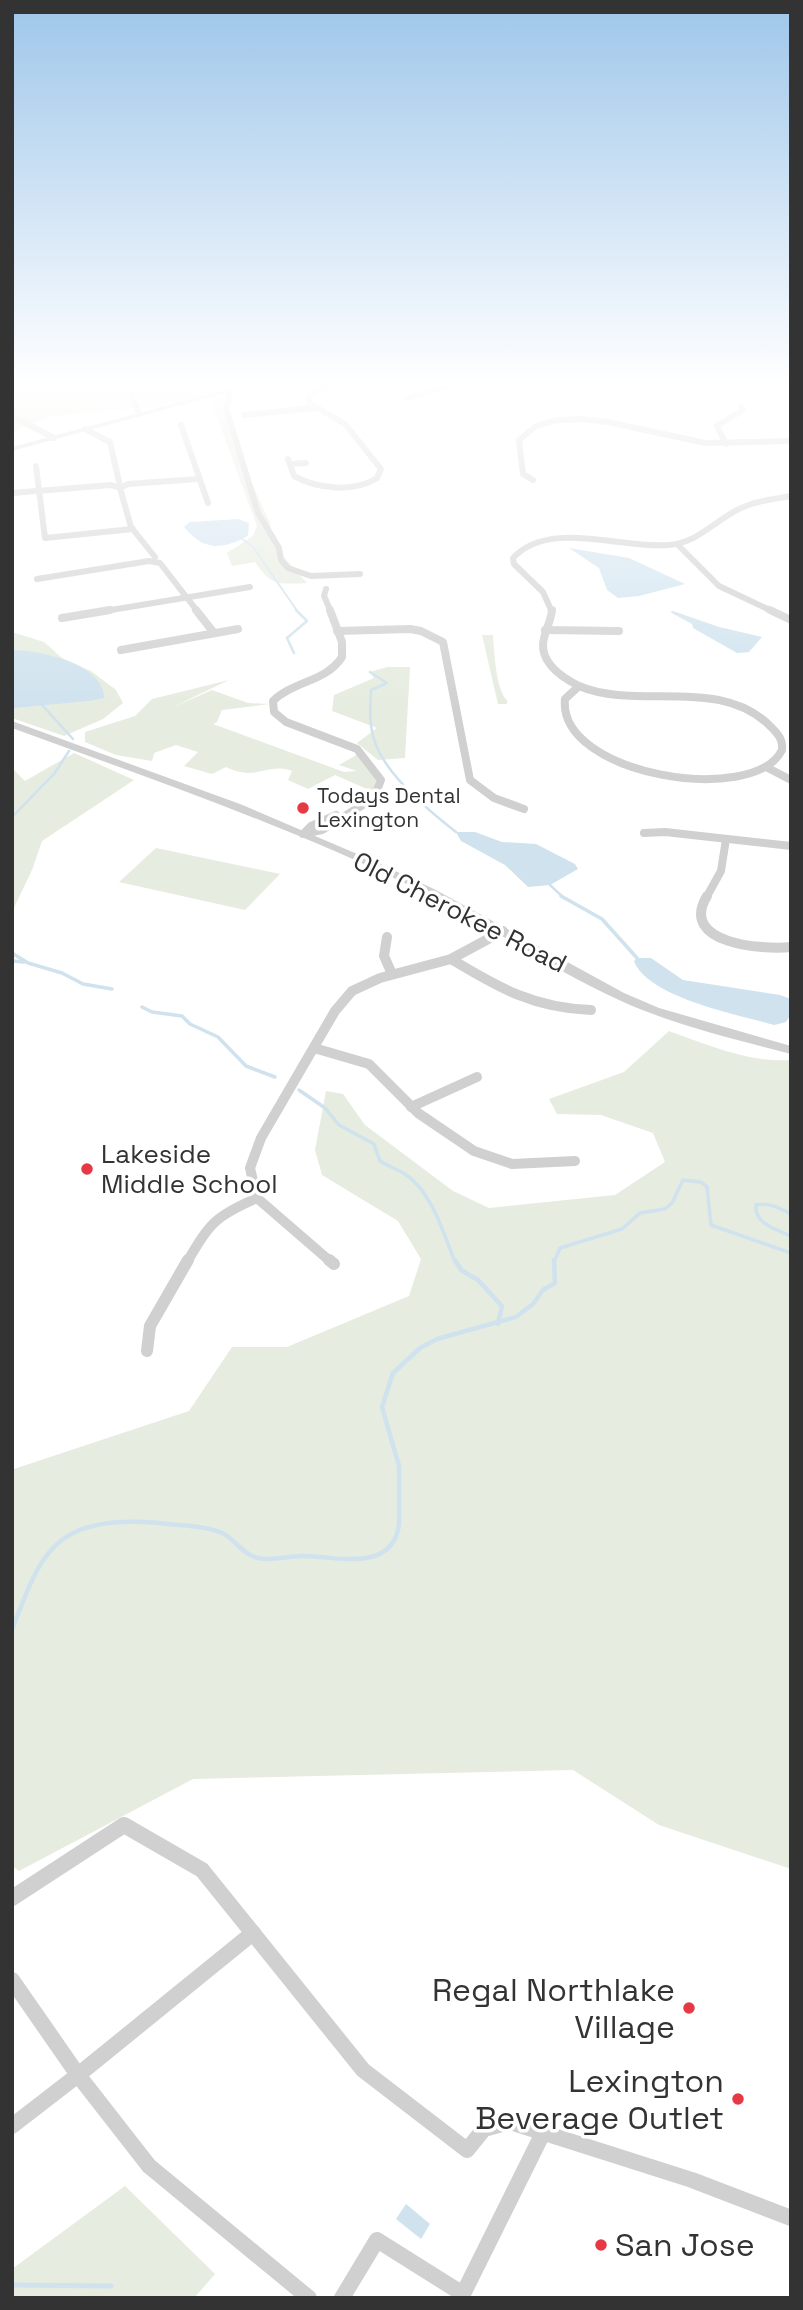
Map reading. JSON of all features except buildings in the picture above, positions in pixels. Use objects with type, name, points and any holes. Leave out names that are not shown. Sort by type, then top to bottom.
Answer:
[{"type":"street","points":[[38,494],[46,538],[133,529]]},
{"type":"street","points":[[121,494],[126,516],[133,529],[155,561],[188,597],[214,633]]},
{"type":"street","points":[[204,494],[208,503]]},
{"type":"street","points":[[252,494],[258,513],[267,525],[286,564],[299,573],[314,578],[360,574]]},
{"type":"street","points":[[579,687],[565,699],[566,722],[586,747],[616,762],[650,772],[699,778],[725,776],[766,767],[780,755],[781,739],[768,723],[746,710],[713,700],[600,692],[579,687],[561,675],[546,659],[545,630],[552,614],[551,604],[513,561],[516,553],[525,546],[560,538],[636,545],[678,545],[694,541],[736,510],[760,501],[791,496]]},
{"type":"street","points":[[678,545],[725,590],[791,620]]},
{"type":"street","points":[[37,579],[155,561]]},
{"type":"street","points":[[62,618],[250,587]]},
{"type":"street","points":[[303,834],[321,830],[374,798],[381,780],[357,749],[286,722],[274,712],[273,701],[288,689],[335,669],[342,660],[343,648],[324,596],[326,589]]},
{"type":"street","points":[[121,650],[238,629]]},
{"type":"street","points":[[337,631],[410,629],[421,631],[443,642],[470,780],[494,798],[524,809]]},
{"type":"street","points":[[545,630],[619,631]]},
{"type":"street","name":"Old Cherokee Road","points":[[12,724],[199,791],[303,834],[430,891],[620,996],[654,1011],[791,1050]]},
{"type":"street","points":[[766,767],[791,780]]},
{"type":"street","points":[[645,832],[791,846]]},
{"type":"street","points":[[726,839],[722,870],[702,905],[701,914],[705,925],[716,935],[748,947],[791,947]]},
{"type":"street","points":[[334,1264],[257,1198],[250,1178],[253,1157],[314,1048],[342,1002],[352,991],[392,974],[451,959],[503,931]]},
{"type":"street","points":[[387,937],[384,957],[392,974]]},
{"type":"street","points":[[451,959],[527,1002],[559,1009],[591,1010]]},
{"type":"street","points":[[314,1048],[369,1064],[411,1107],[474,1151],[502,1162],[525,1165],[575,1161]]},
{"type":"street","points":[[411,1107],[477,1077]]},
{"type":"street","points":[[147,1351],[150,1326],[207,1227],[231,1209],[257,1198]]},
{"type":"street","points":[[12,1898],[124,1825],[202,1870],[363,2070],[467,2150],[489,2123],[510,2122],[692,2180],[791,2218]]},
{"type":"street","points":[[12,2126],[253,1933]]},
{"type":"street","points":[[12,1980],[78,2075],[149,2166],[309,2298]]},
{"type":"street","points":[[342,2298],[377,2240],[463,2294],[543,2133]]},
{"type":"shaded area","points":[[245,494],[257,494],[270,523],[273,545],[307,583],[289,584],[272,580],[255,562],[232,566],[227,553],[253,536],[257,526]]},
{"type":"shaded area","points":[[12,632],[44,642],[62,658],[91,671],[116,690],[123,703],[103,719],[64,736],[12,718]]},
{"type":"shaded area","points":[[482,635],[493,635],[498,679],[507,704],[498,704]]},
{"type":"shaded area","points":[[387,667],[410,667],[405,758],[378,760],[357,743],[377,728],[332,711],[334,695],[374,678],[370,672]]},
{"type":"shaded area","points":[[229,680],[171,708],[212,690],[248,703],[269,704],[222,710],[217,722],[213,724],[344,772],[357,771],[339,765],[358,754],[377,772],[376,793],[335,775],[308,789],[288,780],[292,771],[284,769],[246,773],[226,767],[212,774],[184,766],[198,752],[176,745],[154,753],[152,761],[116,755],[85,742],[85,732],[135,716],[152,699]]},
{"type":"shaded area","points":[[74,753],[134,780],[42,841],[12,912],[12,768],[25,781]]},
{"type":"shaded area","points":[[156,848],[280,874],[245,910],[119,882]]},
{"type":"shaded area","points":[[669,1031],[744,1056],[791,1060],[791,1869],[659,1825],[573,1770],[193,1779],[19,1871],[12,1866],[12,1464],[14,1469],[189,1411],[232,1347],[287,1347],[409,1296],[421,1259],[398,1221],[322,1175],[315,1150],[326,1091],[343,1094],[365,1125],[453,1191],[489,1208],[615,1195],[665,1162],[653,1133],[601,1115],[557,1114],[549,1099],[624,1072]]},
{"type":"shaded area","points":[[125,2186],[215,2274],[194,2298],[12,2298],[12,2269]]},
{"type":"water","points":[[238,519],[249,523],[248,536],[221,546],[206,544],[184,527],[190,522]]},
{"type":"water","points":[[569,548],[629,558],[685,584],[639,596],[618,598],[607,590],[599,568]]},
{"type":"water","points":[[670,612],[719,627],[762,637],[749,652],[737,653],[693,628],[692,624]]},
{"type":"water","points":[[12,650],[53,656],[82,668],[94,676],[101,686],[104,698],[12,708]]},
{"type":"water","points":[[456,832],[475,832],[502,842],[536,844],[575,864],[578,869],[550,885],[528,887],[505,865],[461,841]]},
{"type":"water","points":[[637,958],[651,958],[683,980],[791,999],[791,1014],[786,1022],[774,1025],[696,1003],[657,985],[643,974],[634,961]]},
{"type":"water","points":[[406,2204],[430,2224],[421,2239],[396,2219]]},
{"type":"waterway","points":[[241,538],[253,547],[298,612]]},
{"type":"waterway","points":[[294,653],[287,638],[307,621],[298,612]]},
{"type":"waterway","points":[[370,672],[387,683],[371,690],[371,727],[379,752],[408,790],[456,832]]},
{"type":"waterway","points":[[42,705],[73,739]]},
{"type":"waterway","points":[[12,817],[54,774],[69,751]]},
{"type":"waterway","points":[[550,885],[563,897]]},
{"type":"waterway","points":[[563,897],[602,919],[637,958]]},
{"type":"waterway","points":[[12,953],[28,963],[62,973],[83,984],[112,989]]},
{"type":"waterway","points":[[12,961],[24,962]]},
{"type":"waterway","points":[[142,1007],[152,1012],[182,1016],[190,1024],[218,1037],[246,1066],[275,1077]]},
{"type":"waterway","points":[[299,1090],[325,1108],[339,1125],[374,1144],[380,1161],[415,1182],[436,1214],[455,1262]]},
{"type":"waterway","points":[[554,1262],[560,1248],[622,1229],[640,1213],[665,1209],[672,1203],[683,1180],[701,1182],[707,1187],[711,1225],[791,1253]]},
{"type":"waterway","points":[[791,1214],[770,1205],[756,1205],[756,1212],[762,1221],[791,1236]]},
{"type":"waterway","points":[[455,1260],[461,1270],[478,1280],[502,1306],[498,1322]]},
{"type":"waterway","points":[[498,1322],[516,1317],[533,1304],[543,1290],[555,1283],[554,1262]]},
{"type":"waterway","points":[[12,1629],[34,1576],[46,1556],[76,1532],[103,1524],[145,1522],[207,1528],[222,1533],[248,1554],[263,1559],[300,1556],[359,1559],[386,1550],[394,1540],[399,1524],[399,1466],[382,1407],[393,1373],[420,1348],[437,1339],[498,1322]]},
{"type":"waterway","points":[[12,2285],[111,2286]]},
{"type":"place","name":"Todays Dental Lexington","points":[[303,808]]},
{"type":"place","name":"Lakeside Middle School","points":[[87,1169]]},
{"type":"place","name":"Regal Northlake Village","points":[[689,2008]]},
{"type":"place","name":"Lexington Beverage Outlet","points":[[738,2099]]},
{"type":"place","name":"San Jose","points":[[601,2245]]}]
